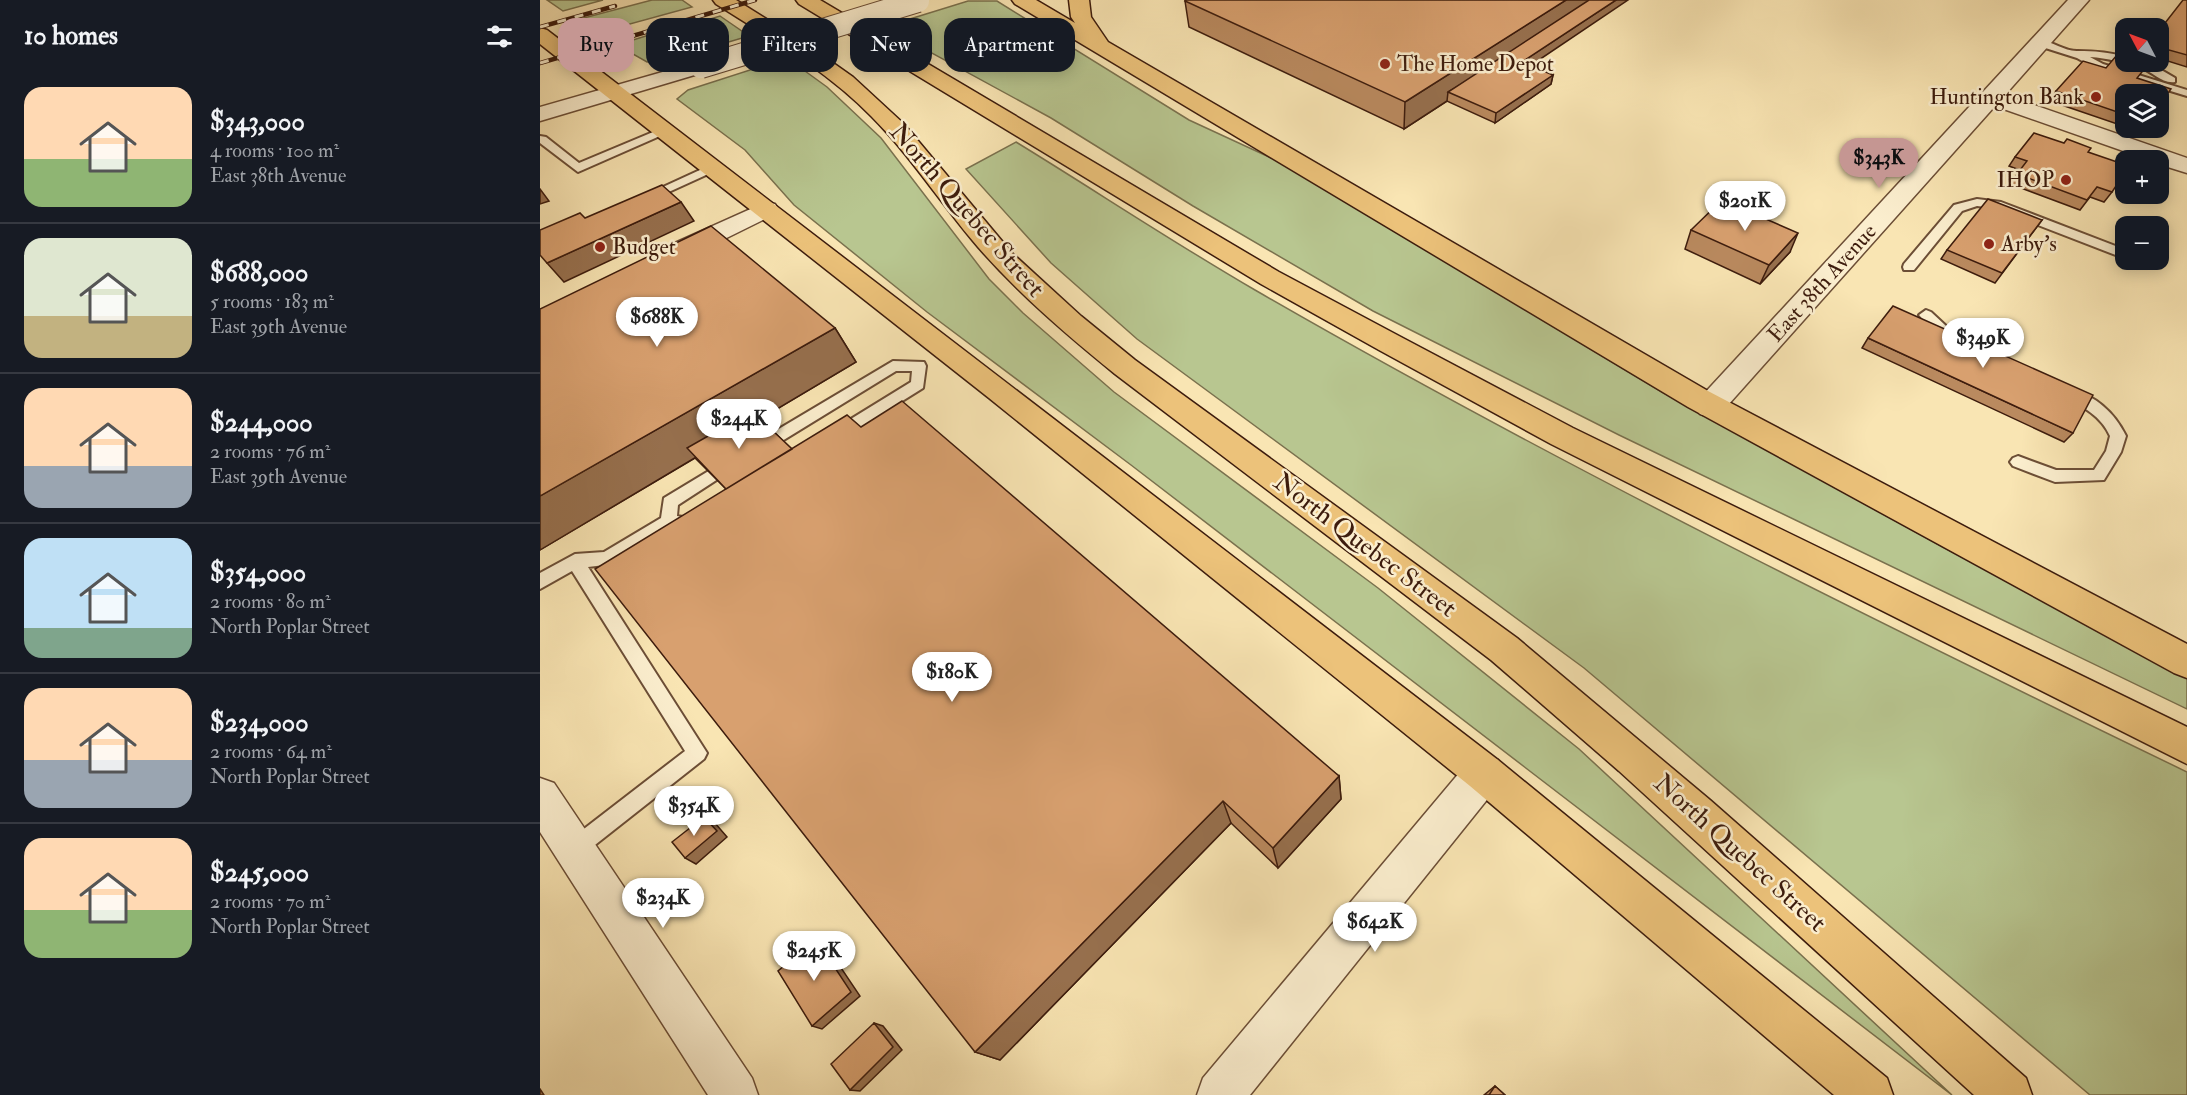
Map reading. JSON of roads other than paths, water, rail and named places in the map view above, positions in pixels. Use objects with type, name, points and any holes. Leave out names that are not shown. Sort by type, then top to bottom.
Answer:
[{"type":"main road","name":"North Quebec Street","points":[[723,0],[814,58],[862,95],[905,138],[964,214],[1015,272],[1077,328],[1125,367],[1504,649],[1563,697],[1691,808],[2009,1095]]},
{"type":"main road","points":[[806,0],[1260,272],[1389,343],[1562,436],[2187,746]]},
{"type":"main road","points":[[1022,0],[1710,406],[2187,662]]},
{"type":"main road","points":[[1079,0],[1081,17],[1101,46]]},
{"type":"main road","points":[[540,34],[765,209],[933,358],[1484,773],[1870,1095]]},
{"type":"street","name":"East 38th Avenue","points":[[1710,406],[2079,0]]},
{"type":"street","points":[[540,114],[920,1]]},
{"type":"street","points":[[1991,97],[2187,166]]},
{"type":"street","points":[[658,262],[765,209]]},
{"type":"street","points":[[1220,1095],[1484,773]]},
{"type":"street","points":[[540,797],[735,1095]]},
{"type":"lane","points":[[2040,43],[2099,66],[2187,93]]},
{"type":"lane","points":[[2068,52],[2115,57]]},
{"type":"lane","points":[[2068,52],[2090,70],[2187,101]]},
{"type":"lane","points":[[2082,53],[2187,86]]},
{"type":"lane","points":[[2157,72],[2171,80]]},
{"type":"lane","points":[[540,138],[578,168],[665,130]]},
{"type":"lane","points":[[637,202],[713,168]]},
{"type":"lane","points":[[1909,267],[1958,208],[1967,202],[1978,201],[1997,205],[2115,251]]},
{"type":"lane","points":[[1926,315],[1946,336],[1972,350]]},
{"type":"lane","points":[[777,437],[893,366],[933,358]]},
{"type":"lane","points":[[829,439],[918,384],[933,358]]},
{"type":"lane","points":[[2018,462],[2055,476],[2097,476],[2113,452],[2118,436],[2106,414],[2059,389]]},
{"type":"lane","points":[[669,521],[670,502],[712,475]]},
{"type":"lane","points":[[540,582],[575,561],[607,559],[669,521],[693,523]]},
{"type":"lane","points":[[574,849],[697,753],[575,561]]},
{"type":"railway","points":[[540,63],[755,0]]},
{"type":"railway","points":[[540,27],[615,6]]},
{"type":"place","name":"The Home Depot","points":[[1385,64]]},
{"type":"place","name":"Huntington Bank","points":[[2096,97]]},
{"type":"place","name":"IHOP","points":[[2066,180]]},
{"type":"place","name":"Arby's","points":[[1989,244]]},
{"type":"place","name":"Budget","points":[[600,247]]}]
